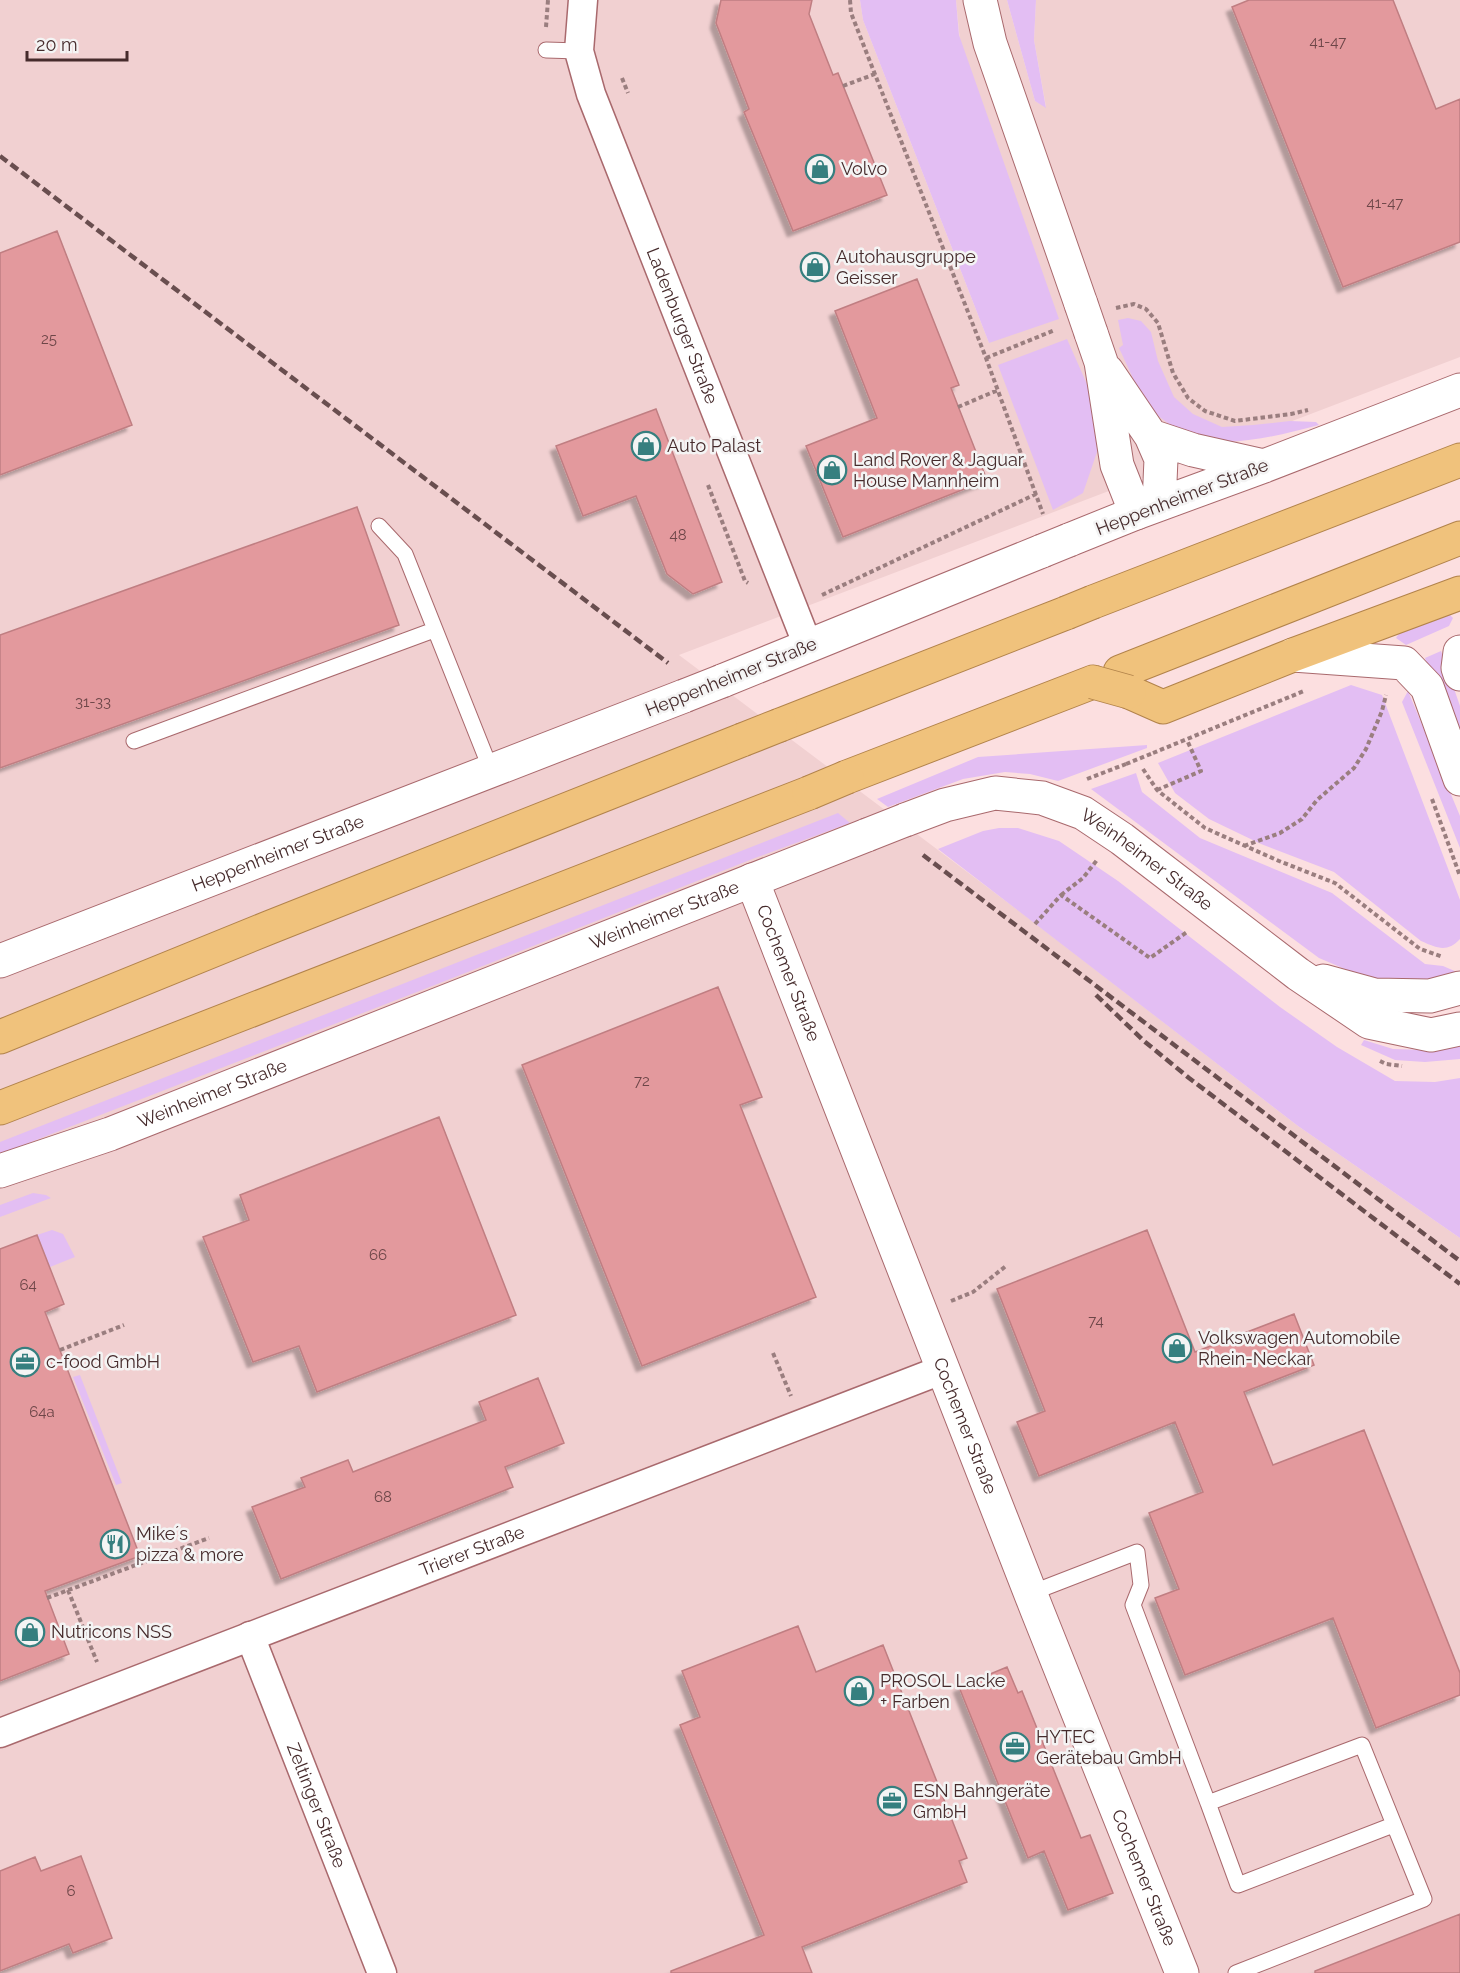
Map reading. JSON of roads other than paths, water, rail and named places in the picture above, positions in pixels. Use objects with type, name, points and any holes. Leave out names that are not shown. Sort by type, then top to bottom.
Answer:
[{"type":"highway","points":[[0,1037],[279,923],[742,740],[1460,460]]},
{"type":"highway","points":[[0,1108],[847,777],[1114,682],[1460,538]]},
{"type":"highway","points":[[1114,682],[1163,707],[1293,655],[1460,593]]},
{"type":"street","name":"Ladenburger Straße","points":[[584,0],[579,51],[591,94],[808,646]]},
{"type":"street","points":[[980,0],[990,43],[1091,333],[1117,465],[1147,508]]},
{"type":"street","points":[[1091,333],[1151,436],[1161,459],[1147,508]]},
{"type":"street","name":"Heppenheimer Straße","points":[[0,961],[722,681],[1147,508],[1264,466],[1460,390]]},
{"type":"street","points":[[1151,436],[1193,450],[1264,466]]},
{"type":"street","points":[[1460,652],[1458,668],[1460,674]]},
{"type":"street","points":[[1293,655],[1404,663],[1427,687],[1460,779]]},
{"type":"street","name":"Weinheimer Straße","points":[[0,1171],[110,1134],[905,820],[945,805],[995,794],[1042,798],[1083,813],[1122,839],[1298,974],[1369,1022],[1431,1035],[1460,1029]]},
{"type":"street","name":"Cochemer Straße","points":[[752,880],[1182,1973]]},
{"type":"street","name":"Weinheimer Straße","points":[[1298,974],[1374,995],[1430,996],[1460,988]]},
{"type":"street","name":"Trierer Straße","points":[[0,1733],[944,1369]]},
{"type":"street","name":"Zeltinger Straße","points":[[250,1636],[382,1973]]},
{"type":"lane","points":[[546,50],[579,51]]},
{"type":"lane","points":[[379,526],[405,554],[491,770]]},
{"type":"lane","points":[[134,741],[434,630]]},
{"type":"lane","points":[[1031,1593],[1137,1552],[1141,1585],[1133,1605],[1238,1886],[1393,1825]]},
{"type":"lane","points":[[1208,1803],[1362,1745],[1424,1899],[1236,1973]]},
{"type":"railway","points":[[0,156],[668,663]]},
{"type":"railway","points":[[923,855],[1460,1261]]},
{"type":"railway","points":[[1096,995],[1144,1041],[1189,1078],[1460,1284]]},
{"type":"place","name":"Volvo","points":[[820,169]]},
{"type":"place","name":"Autohausgruppe Geisser","points":[[815,267]]},
{"type":"place","name":"Auto Palast","points":[[646,446]]},
{"type":"place","name":"Land Rover & Jaguar House Mannheim","points":[[832,470]]},
{"type":"place","name":"Volkswagen Automobile Rhein-Neckar","points":[[1177,1348]]},
{"type":"place","name":"c-food GmbH","points":[[25,1362]]},
{"type":"place","name":"Mike´s pizza & more","points":[[115,1544]]},
{"type":"place","name":"Nutricons NSS","points":[[30,1632]]},
{"type":"place","name":"PROSOL Lacke + Farben","points":[[859,1691]]},
{"type":"place","name":"HYTEC Gerätebau GmbH","points":[[1015,1747]]},
{"type":"place","name":"ESN Bahngeräte GmbH","points":[[892,1801]]}]
